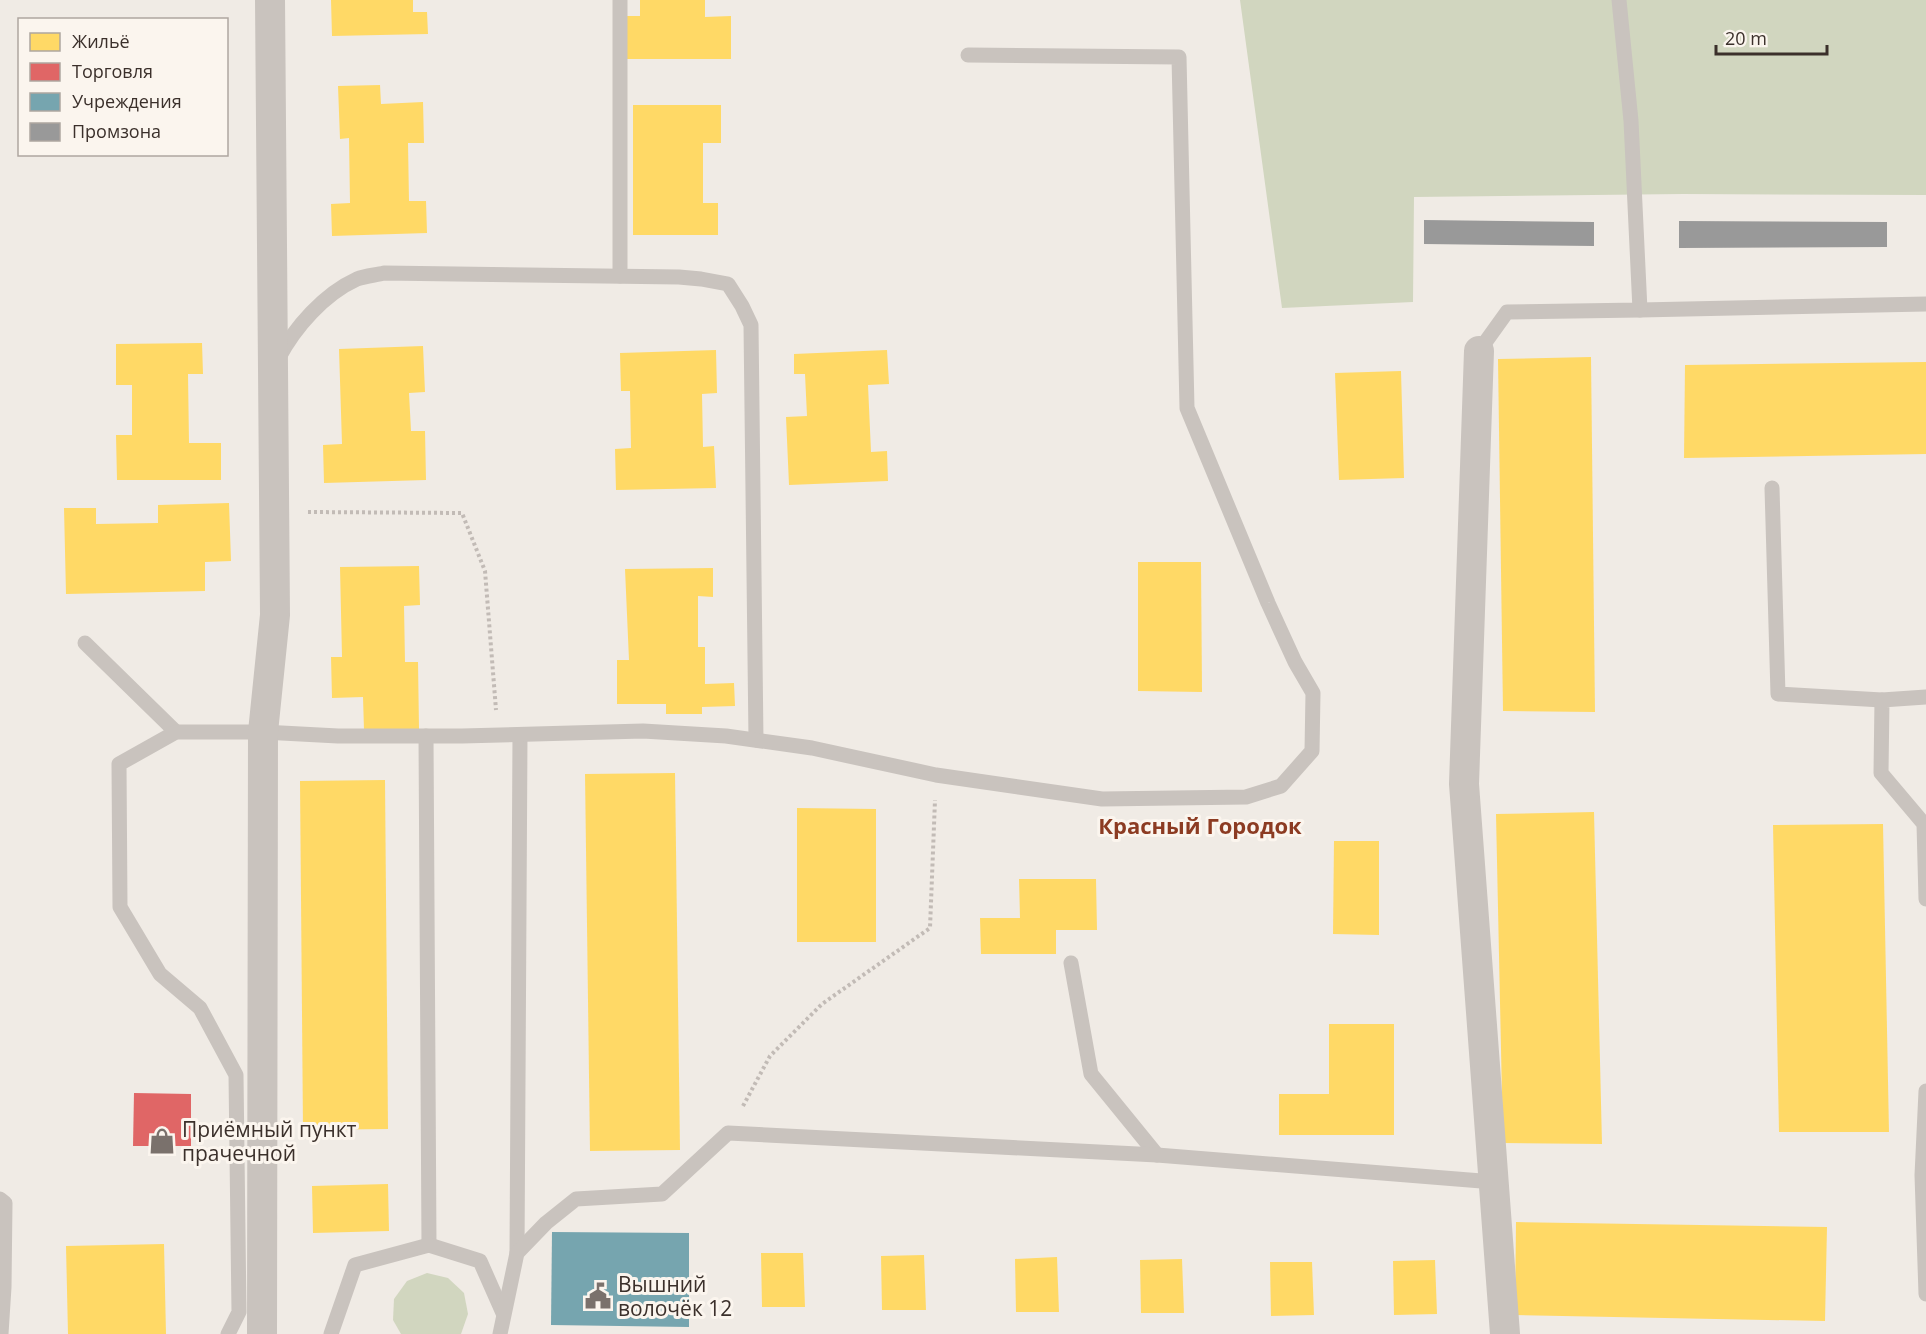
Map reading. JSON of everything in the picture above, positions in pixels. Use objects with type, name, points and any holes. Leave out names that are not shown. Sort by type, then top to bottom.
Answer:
[{"type":"street","points":[[262,1334],[263,732],[275,615],[270,0]]},
{"type":"street","points":[[1479,351],[1464,784],[1505,1334]]},
{"type":"lane","points":[[620,0],[620,276]]},
{"type":"lane","points":[[1619,0],[1631,121],[1640,310]]},
{"type":"lane","points":[[228,1334],[239,1312],[236,1075],[200,1008],[160,974],[120,907],[118,764],[176,732],[263,732],[338,736],[498,736],[643,731],[726,736],[812,748],[936,775],[1102,799],[1246,797],[1281,786],[1312,751],[1313,693],[1294,662],[1187,408],[1179,57],[968,55]]},
{"type":"lane","points":[[274,367],[296,329],[326,299],[357,279],[384,273],[620,276],[701,279],[728,284],[751,325],[756,740]]},
{"type":"lane","points":[[1479,351],[1507,312],[1926,304]]},
{"type":"lane","points":[[1772,488],[1778,694],[1882,700],[1926,697]]},
{"type":"lane","points":[[85,643],[176,732]]},
{"type":"lane","points":[[1882,700],[1881,773],[1924,824],[1926,899]]},
{"type":"lane","points":[[500,1334],[517,1253],[520,735]]},
{"type":"lane","points":[[426,736],[429,1245]]},
{"type":"lane","points":[[1071,963],[1091,1074],[1157,1155]]},
{"type":"lane","points":[[1926,1091],[1922,1175],[1926,1294]]},
{"type":"lane","points":[[517,1253],[546,1223],[576,1199],[662,1194],[728,1133],[1157,1155],[1494,1182]]},
{"type":"lane","points":[[0,1199],[5,1203],[1,1334]]},
{"type":"lane","points":[[331,1334],[355,1265],[429,1245],[480,1261],[503,1313]]},
{"type":"path","points":[[274,512],[462,513],[485,571],[498,736]]},
{"type":"path","points":[[728,1133],[770,1056],[822,1004],[930,928],[936,775]]},
{"type":"green space","points":[[1240,0],[1926,0],[1926,195],[1683,194],[1414,197],[1413,302],[1282,308]]},
{"type":"green space","points":[[427,1273],[448,1278],[464,1293],[468,1314],[461,1334],[401,1334],[393,1320],[394,1299],[407,1281]]},
{"type":"building: Жильё","points":[[331,0],[413,0],[413,12],[427,12],[428,34],[332,36]]},
{"type":"building: Жильё","points":[[640,0],[705,0],[705,17],[731,16],[731,59],[627,59],[627,16],[640,16]]},
{"type":"building: Жильё","points":[[380,85],[381,104],[423,102],[424,143],[408,143],[409,201],[426,201],[427,233],[332,236],[331,204],[350,203],[349,138],[340,139],[338,86]]},
{"type":"building: Жильё","points":[[633,105],[721,105],[721,143],[703,143],[703,203],[718,203],[718,235],[633,235]]},
{"type":"building: Жильё","points":[[202,343],[203,374],[188,374],[189,443],[221,443],[221,480],[117,480],[116,435],[132,435],[132,385],[116,385],[116,344]]},
{"type":"building: Жильё","points":[[423,346],[425,392],[409,393],[411,431],[425,431],[426,480],[324,483],[323,445],[342,444],[339,349]]},
{"type":"building: Жильё","points":[[716,350],[717,393],[702,394],[703,447],[714,446],[716,488],[616,490],[615,449],[631,448],[630,391],[621,391],[620,353]]},
{"type":"building: Жильё","points":[[887,350],[889,384],[868,385],[871,452],[887,451],[888,481],[789,485],[786,417],[807,416],[805,374],[794,374],[794,354]]},
{"type":"building: Жильё","points":[[1591,357],[1595,712],[1503,711],[1498,359]]},
{"type":"building: Жильё","points":[[1926,362],[1926,454],[1684,458],[1685,365]]},
{"type":"building: Жильё","points":[[1401,371],[1404,478],[1339,480],[1335,373]]},
{"type":"building: Жильё","points":[[229,503],[231,561],[205,562],[205,591],[66,594],[64,508],[96,508],[96,524],[158,523],[158,505]]},
{"type":"building: Жильё","points":[[1138,562],[1201,562],[1202,692],[1138,691]]},
{"type":"building: Жильё","points":[[419,566],[420,605],[404,606],[405,662],[418,662],[419,729],[364,730],[363,697],[332,698],[331,657],[342,657],[340,567]]},
{"type":"building: Жильё","points":[[713,568],[713,597],[698,596],[698,647],[705,647],[705,684],[734,683],[735,706],[702,707],[702,714],[666,714],[666,704],[617,704],[617,660],[629,660],[625,569]]},
{"type":"building: Жильё","points":[[675,773],[680,1150],[590,1151],[585,774]]},
{"type":"building: Жильё","points":[[385,780],[388,1129],[303,1130],[300,781]]},
{"type":"building: Жильё","points":[[797,808],[876,809],[876,942],[797,942]]},
{"type":"building: Жильё","points":[[1594,812],[1602,1144],[1503,1143],[1496,814]]},
{"type":"building: Жильё","points":[[1883,824],[1889,1132],[1779,1132],[1773,825]]},
{"type":"building: Жильё","points":[[1334,841],[1379,841],[1379,935],[1333,934]]},
{"type":"building: Жильё","points":[[1019,879],[1096,879],[1097,930],[1056,930],[1056,954],[981,954],[980,918],[1020,918]]},
{"type":"building: Жильё","points":[[1329,1024],[1394,1024],[1394,1135],[1279,1135],[1279,1094],[1329,1094]]},
{"type":"building: Жильё","points":[[388,1184],[389,1231],[313,1233],[312,1186]]},
{"type":"building: Жильё","points":[[1516,1222],[1827,1227],[1825,1321],[1515,1315]]},
{"type":"building: Жильё","points":[[164,1244],[166,1334],[68,1334],[66,1246]]},
{"type":"building: Жильё","points":[[761,1253],[803,1253],[805,1307],[762,1307]]},
{"type":"building: Жильё","points":[[924,1255],[926,1310],[882,1310],[881,1256]]},
{"type":"building: Жильё","points":[[1057,1257],[1059,1312],[1016,1312],[1015,1259]]},
{"type":"building: Жильё","points":[[1182,1259],[1184,1313],[1141,1313],[1140,1260]]},
{"type":"building: Жильё","points":[[1435,1260],[1437,1314],[1394,1315],[1393,1261]]},
{"type":"building: Жильё","points":[[1270,1262],[1312,1262],[1314,1315],[1271,1316]]},
{"type":"building: Торговля","points":[[134,1093],[191,1094],[191,1146],[133,1146]]},
{"type":"building: Учреждения","points":[[552,1232],[689,1233],[689,1327],[551,1325]]},
{"type":"building: Промзона","points":[[1424,220],[1594,222],[1594,246],[1424,244]]},
{"type":"building: Промзона","points":[[1679,221],[1887,222],[1887,247],[1679,248]]},
{"type":"place","name":"Приёмный пункт прачечной","points":[[162,1141]]},
{"type":"place","name":"Вышний волочёк 12","points":[[598,1296]]},
{"type":"district","name":"Красный Городок","points":[[1200,825]]}]
